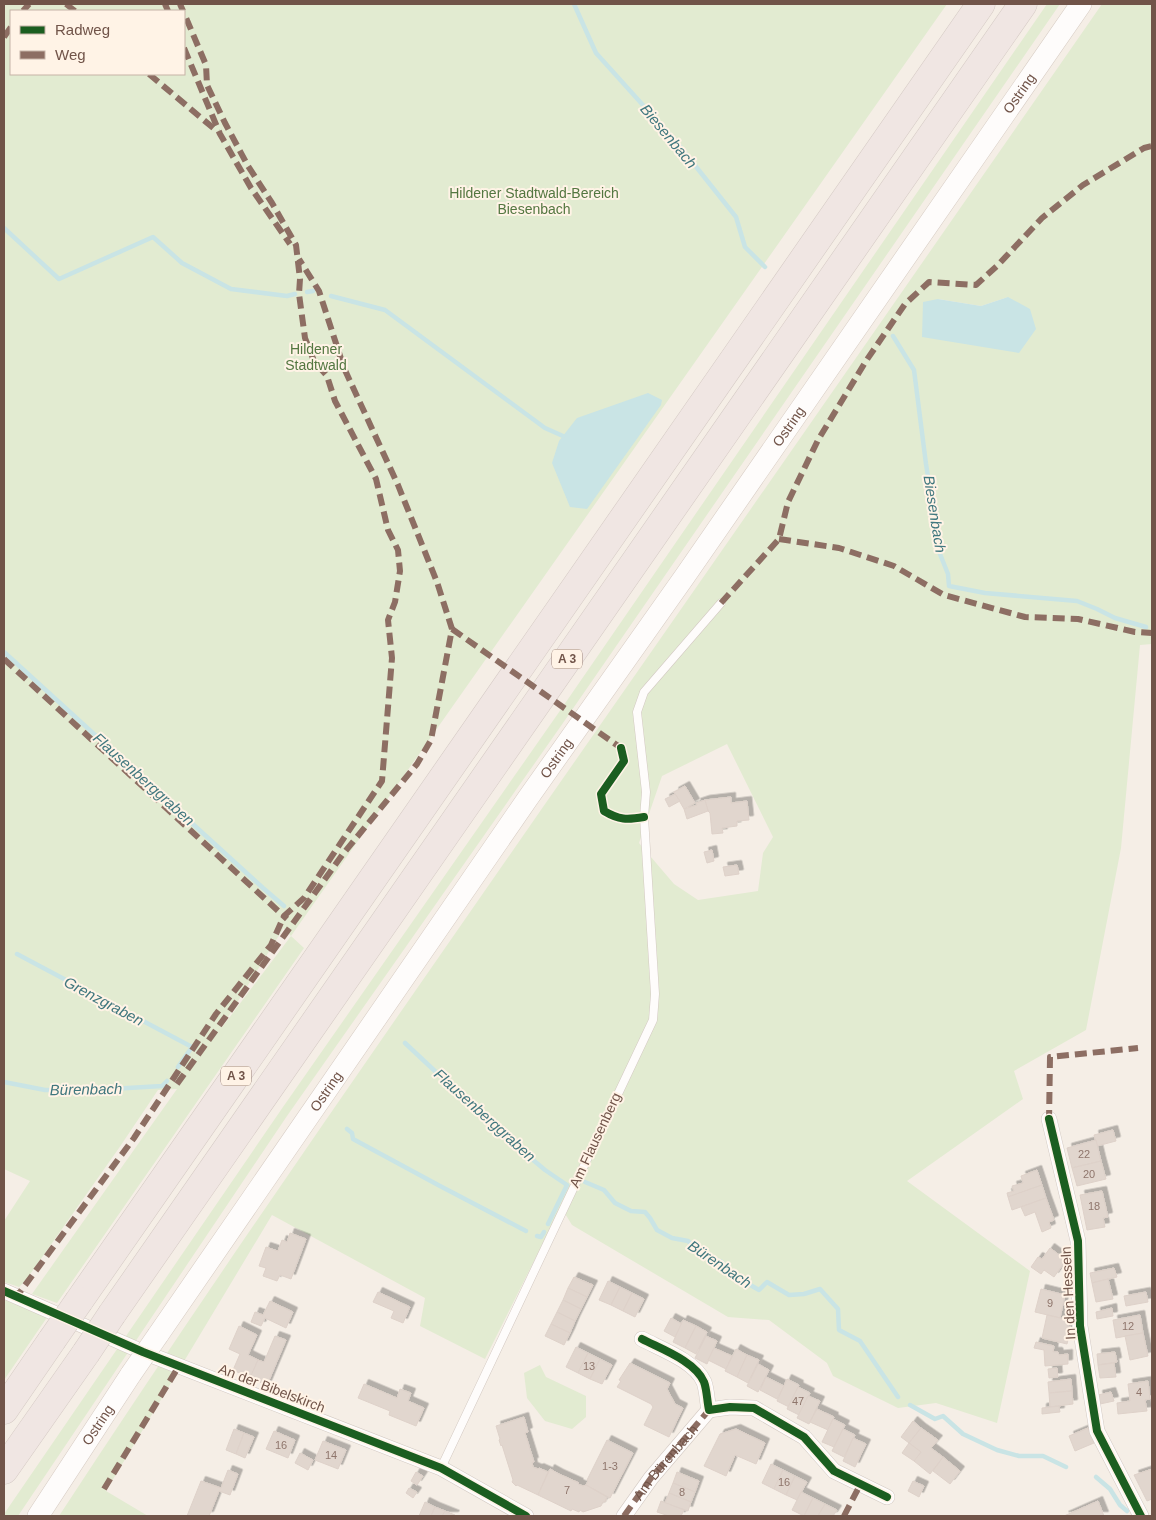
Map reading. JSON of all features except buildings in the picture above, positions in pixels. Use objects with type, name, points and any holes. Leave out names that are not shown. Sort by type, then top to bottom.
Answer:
[{"type":"highway","name":"A 3","points":[[4,1410],[981,4]]},
{"type":"highway","name":"A 3","points":[[4,1470],[1022,4]]},
{"type":"main road","name":"Ostring","points":[[38,1516],[131,1374],[523,806],[686,576],[1081,4]]},
{"type":"street","name":"In den Hesseln","points":[[1049,1120],[1078,1241],[1080,1326],[1097,1431],[1141,1516]]},
{"type":"street","name":"An der Bibelskirch","points":[[4,1291],[152,1355],[441,1468],[526,1516]]},
{"type":"street","points":[[642,1339],[684,1360],[695,1369],[704,1382],[709,1410],[730,1407],[754,1408],[804,1437],[834,1471],[887,1497]]},
{"type":"street","name":"Am Bürenbach","points":[[624,1516],[652,1478],[709,1410]]},
{"type":"lane","name":"Am Flausenberg","points":[[441,1468],[653,1020],[655,994],[644,817],[646,792],[637,712],[644,692],[721,603]]},
{"type":"green space","name":"Hildener Stadtwald","points":[[4,4],[947,4],[291,936],[304,948],[57,1303],[32,1294],[177,1089],[158,1090],[26,1280],[19,1287],[4,1282],[4,1221],[30,1181],[4,1169]],"holes":[[[283,928],[291,936],[220,1030],[283,929]]]},
{"type":"green space","points":[[1047,4],[1060,4],[563,723],[287,1116],[18,1516],[4,1516],[283,1107],[557,715]]},
{"type":"green space","points":[[1102,4],[1152,4],[1152,644],[1140,645],[1121,848],[1086,1030],[1014,1071],[1023,1099],[907,1181],[1030,1271],[997,1423],[936,1403],[898,1408],[833,1376],[827,1363],[769,1320],[728,1317],[572,1225],[561,1207],[485,1359],[420,1326],[425,1298],[272,1215],[106,1491],[148,1516],[59,1516],[298,1160]],"holes":[[[1008,297],[922,337],[938,299],[981,306]],[[727,744],[773,837],[763,853],[758,891],[698,900],[674,884],[639,843],[662,776]]]},
{"type":"green space","points":[[4,1300],[48,1316],[4,1380]]},
{"type":"green space","points":[[540,1365],[546,1377],[586,1396],[586,1417],[572,1429],[545,1421],[527,1398],[524,1373]]},
{"type":"water","points":[[1008,297],[1030,309],[1036,329],[1019,353],[922,337],[923,302],[938,299],[981,306]]},
{"type":"water","points":[[648,393],[662,400],[661,405],[587,509],[570,507],[552,463],[559,441],[577,418]]},
{"type":"waterway","name":"Biesenbach","points":[[574,4],[596,53],[678,144],[736,217],[745,247],[765,267]]},
{"type":"waterway","points":[[4,228],[59,279],[153,237],[182,263],[231,289],[287,296],[295,294]]},
{"type":"waterway","points":[[307,292],[313,291]]},
{"type":"waterway","points":[[331,296],[385,310],[545,428],[563,436]]},
{"type":"waterway","name":"Biesenbach","points":[[893,336],[914,370],[940,554],[948,574],[949,586],[985,593],[1077,601],[1115,618],[1146,627]]},
{"type":"waterway","name":"Flausenberggraben","points":[[4,652],[284,906]]},
{"type":"waterway","name":"Grenzgraben","points":[[17,954],[192,1047],[178,1067]]},
{"type":"waterway","name":"Flausenberggraben","points":[[405,1043],[501,1133],[545,1170],[567,1185],[548,1224]]},
{"type":"waterway","name":"Bürenbach","points":[[4,1082],[45,1090],[94,1090],[162,1086],[167,1081]]},
{"type":"waterway","name":"Bürenbach","points":[[347,1129],[352,1133],[353,1139],[526,1231]]},
{"type":"waterway","name":"Bürenbach","points":[[585,1182],[604,1190],[615,1203],[631,1211],[645,1212],[657,1230],[672,1238],[688,1241],[700,1252],[722,1262],[731,1274],[759,1290],[767,1282],[789,1295],[804,1294],[820,1289],[838,1309],[839,1330],[860,1341],[898,1397]]},
{"type":"waterway","name":"Bürenbach","points":[[537,1236],[541,1237],[544,1232]]},
{"type":"waterway","name":"Bürenbach","points":[[910,1405],[935,1419],[943,1416],[963,1434],[997,1450],[1019,1456],[1043,1456],[1066,1467]]},
{"type":"waterway","name":"Bürenbach","points":[[1096,1477],[1110,1489],[1120,1505],[1127,1511]]},
{"type":"marked path","points":[[24,10],[29,4]]},
{"type":"marked path","points":[[66,4],[74,10]]},
{"type":"marked path","points":[[165,4],[168,10]]},
{"type":"marked path","points":[[180,4],[183,10]]},
{"type":"marked path","points":[[12,1297],[20,1292],[134,1138],[216,1014],[271,945],[284,916],[304,898],[382,781],[392,658],[388,620],[395,602],[400,571],[398,550],[388,530],[376,479],[335,401],[327,376],[314,361],[305,338],[299,294],[300,279],[296,245],[248,166],[225,123],[207,85],[206,65],[185,15]]},
{"type":"marked path","points":[[4,37],[10,28]]},
{"type":"marked path","points":[[185,50],[220,134],[251,188],[290,244]]},
{"type":"marked path","points":[[150,75],[218,132]]},
{"type":"marked path","points":[[721,603],[779,539],[788,502],[818,440],[866,361],[905,304],[929,282],[976,285],[997,266],[1042,218],[1083,185],[1144,148],[1152,146]]},
{"type":"marked path","points":[[177,1084],[343,854],[417,764],[431,740],[452,629],[437,582],[398,485],[344,368],[319,291],[299,259]]},
{"type":"marked path","points":[[779,539],[839,548],[894,566],[944,595],[1025,617],[1078,619],[1135,632],[1152,633]]},
{"type":"marked path","points":[[452,629],[621,748]]},
{"type":"marked path","points":[[4,659],[287,919]]},
{"type":"marked path","points":[[1049,1122],[1050,1057],[1138,1048]]},
{"type":"marked path","points":[[104,1489],[179,1366]]},
{"type":"marked path","points":[[624,1516],[651,1478],[709,1410]]},
{"type":"marked path","points":[[844,1516],[861,1483]]},
{"type":"cycle path","points":[[621,748],[624,761],[601,794],[604,811],[623,819],[644,817]]},
{"type":"cycle path","points":[[1049,1119],[1078,1241],[1080,1326],[1097,1431],[1141,1516]]},
{"type":"cycle path","points":[[4,1291],[143,1352],[441,1468],[526,1516]]},
{"type":"cycle path","points":[[642,1339],[677,1356],[700,1375],[705,1385],[709,1410],[730,1407],[754,1408],[804,1437],[834,1471],[887,1497]]},
{"type":"park label","name":"Hildener Stadtwald-Bereich Biesenbach","points":[[534,202]]}]
